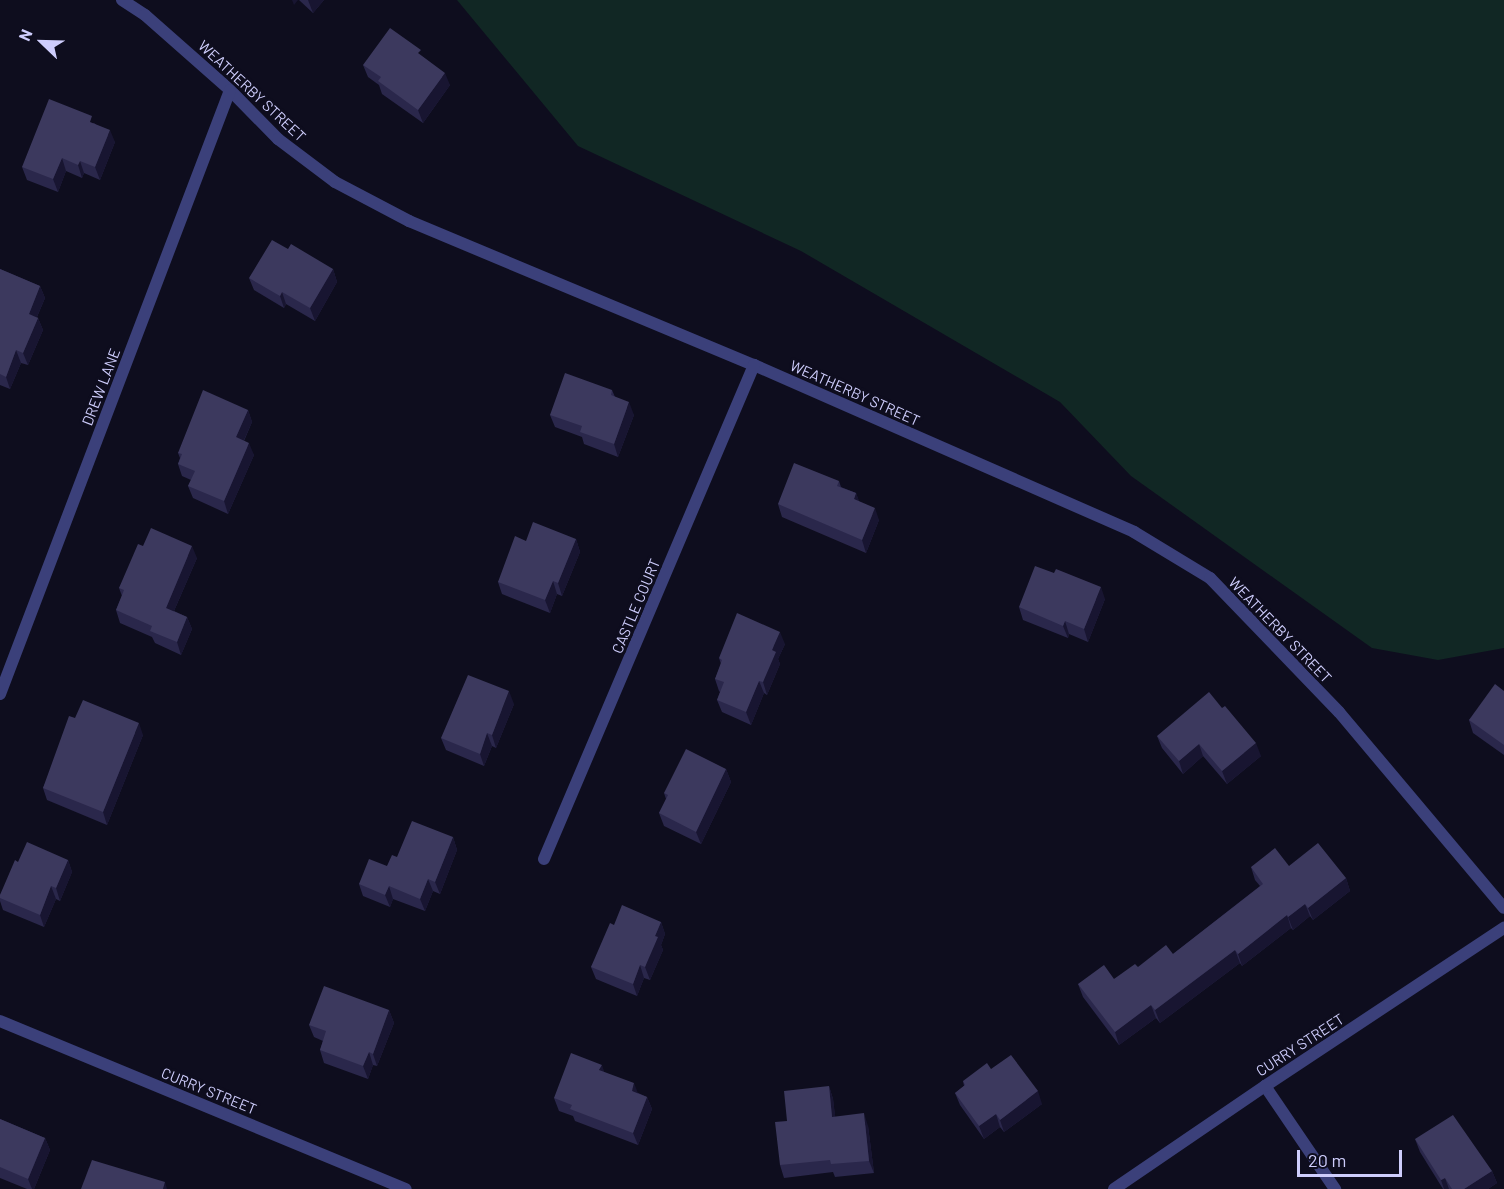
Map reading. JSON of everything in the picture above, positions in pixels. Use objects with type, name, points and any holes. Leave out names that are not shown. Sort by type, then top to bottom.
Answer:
[{"type":"street","name":"WEATHERBY STREET","points":[[122,0],[145,15],[230,90],[278,139],[335,182],[409,221],[754,365],[1134,532],[1210,578],[1339,712],[1504,908]]},
{"type":"street","name":"DREW LANE","points":[[0,694],[230,90]]},
{"type":"street","name":"CASTLE COURT","points":[[544,860],[754,365]]},
{"type":"street","name":"CURRY STREET","points":[[1114,1189],[1504,928]]},
{"type":"street","name":"CURRY STREET","points":[[0,1021],[406,1189]]},
{"type":"street","points":[[1265,1086],[1335,1189]]},
{"type":"green space","points":[[457,0],[1504,0],[1504,648],[1438,660],[1372,648],[1131,476],[1060,402],[801,251],[578,146]]},
{"type":"building","points":[[390,28],[421,50],[418,53],[445,73],[418,110],[378,81],[381,77],[363,65]]},
{"type":"building","points":[[49,99],[92,116],[90,122],[110,130],[95,167],[80,161],[78,165],[62,158],[53,179],[22,167]]},
{"type":"building","points":[[272,240],[288,249],[291,244],[333,269],[310,308],[282,292],[280,296],[249,278]]},
{"type":"building","points":[[0,269],[40,286],[29,314],[38,318],[23,353],[16,350],[6,377],[0,374]]},
{"type":"building","points":[[565,373],[612,390],[611,395],[629,402],[614,444],[580,432],[582,426],[550,415]]},
{"type":"building","points":[[203,390],[248,410],[236,437],[249,443],[224,501],[188,486],[195,471],[178,464],[182,454],[178,453]]},
{"type":"building","points":[[794,463],[839,481],[837,486],[856,493],[854,499],[875,508],[862,540],[778,504]]},
{"type":"building","points":[[533,522],[576,539],[558,583],[553,581],[545,600],[498,582],[515,536],[526,541]]},
{"type":"building","points":[[151,528],[192,546],[166,608],[187,617],[177,642],[150,631],[152,626],[116,610],[124,590],[119,588],[138,544],[143,546]]},
{"type":"building","points":[[1035,566],[1054,573],[1056,569],[1101,587],[1084,629],[1065,621],[1063,626],[1019,607]]},
{"type":"building","points":[[737,613],[780,632],[772,650],[776,652],[763,682],[759,681],[746,712],[717,700],[724,682],[715,679],[722,660],[719,658]]},
{"type":"building","points":[[468,675],[509,691],[492,735],[487,733],[480,754],[441,738]]},
{"type":"building","points":[[1495,684],[1504,691],[1504,745],[1469,720]]},
{"type":"building","points":[[1209,692],[1222,708],[1225,706],[1256,743],[1222,771],[1199,744],[1179,761],[1157,736]]},
{"type":"building","points":[[83,700],[139,723],[103,812],[43,788],[69,716],[75,718]]},
{"type":"building","points":[[686,749],[726,769],[696,832],[659,813],[668,795],[664,793]]},
{"type":"building","points":[[412,821],[453,837],[435,882],[428,879],[420,899],[389,886],[385,895],[359,884],[369,859],[387,866],[392,855],[397,857]]},
{"type":"building","points":[[27,842],[68,860],[56,888],[51,886],[40,915],[0,898],[15,860],[18,862]]},
{"type":"building","points":[[1318,843],[1346,878],[1308,908],[1305,904],[1288,917],[1287,915],[1238,954],[1235,950],[1155,1010],[1151,1005],[1115,1032],[1078,984],[1104,965],[1114,979],[1135,964],[1138,967],[1166,945],[1173,954],[1263,884],[1251,867],[1275,848],[1289,866]]},
{"type":"building","points":[[622,905],[661,922],[655,936],[658,937],[645,967],[640,965],[633,984],[591,967],[610,923],[614,925]]},
{"type":"building","points":[[324,986],[389,1010],[373,1054],[369,1052],[363,1066],[320,1050],[326,1031],[309,1025]]},
{"type":"building","points":[[571,1053],[602,1065],[599,1070],[634,1083],[632,1091],[647,1097],[633,1133],[570,1109],[572,1105],[554,1098]]},
{"type":"building","points":[[1011,1055],[1038,1091],[1000,1120],[996,1114],[979,1126],[955,1093],[965,1085],[963,1081],[987,1063],[991,1069]]},
{"type":"building","points":[[829,1086],[832,1117],[864,1113],[869,1161],[831,1164],[830,1160],[780,1165],[775,1122],[787,1121],[784,1091]]},
{"type":"building","points":[[1453,1115],[1492,1171],[1464,1189],[1452,1189],[1445,1178],[1441,1180],[1415,1139]]},
{"type":"building","points":[[0,1119],[45,1138],[28,1179],[0,1167]]},
{"type":"building","points":[[92,1160],[165,1182],[163,1189],[81,1189]]}]
